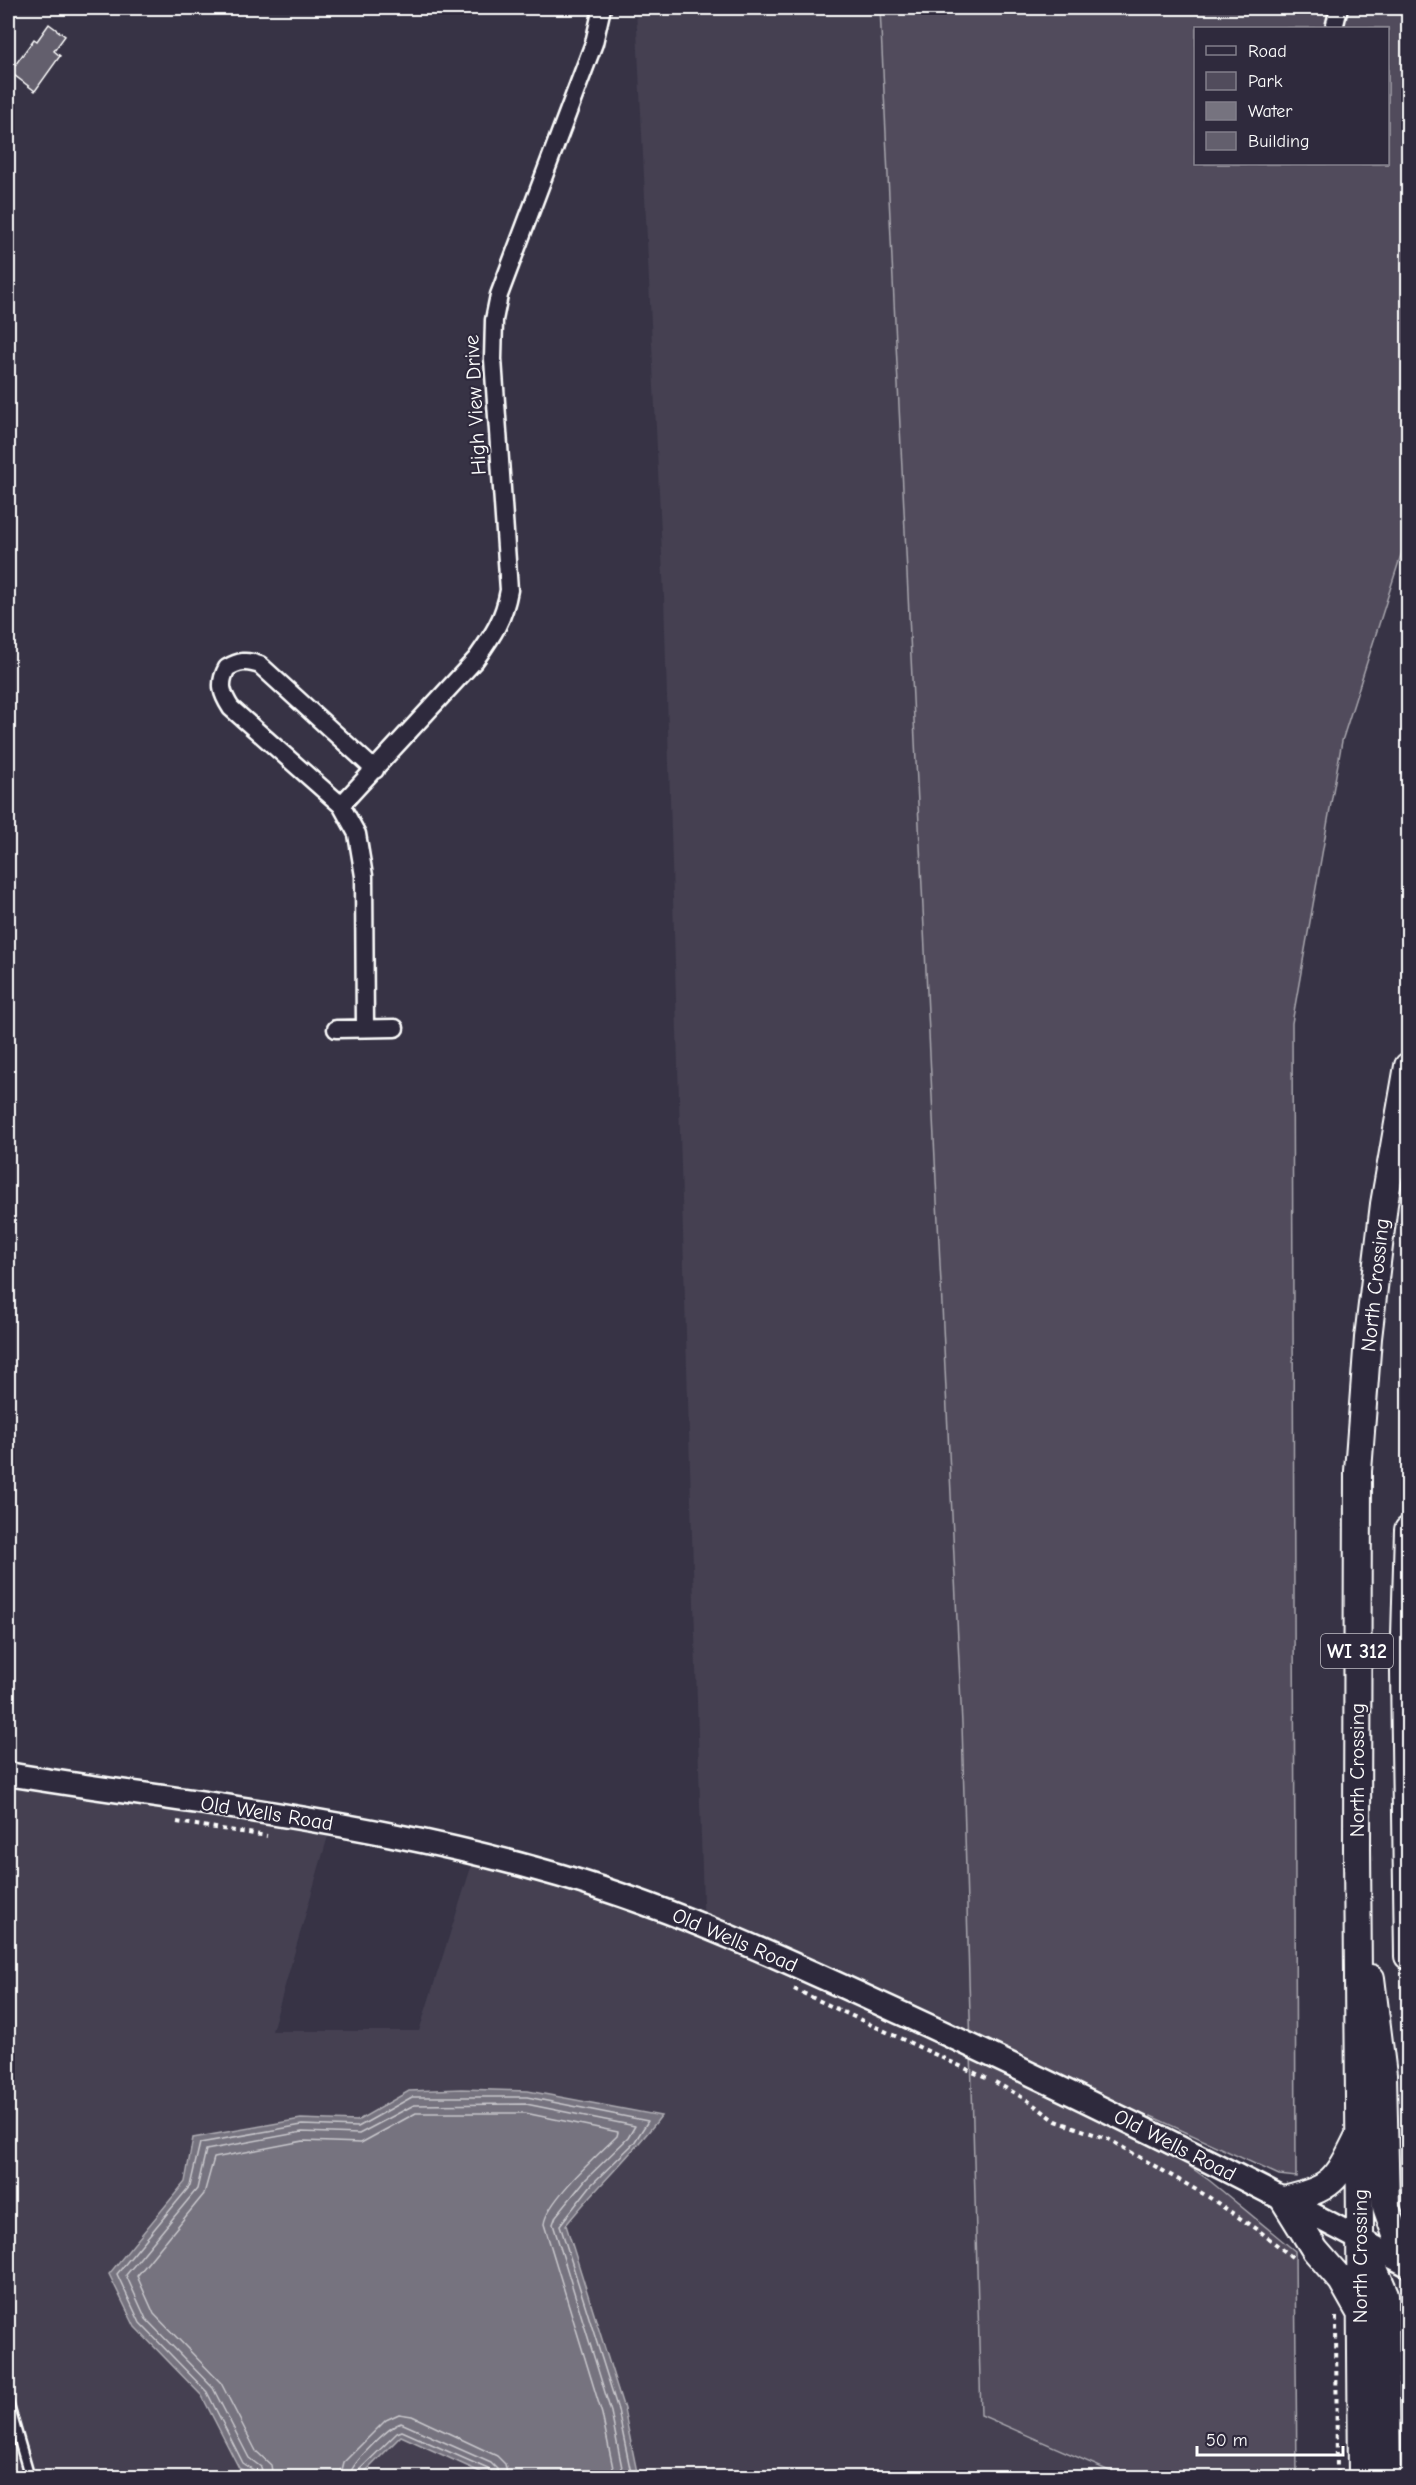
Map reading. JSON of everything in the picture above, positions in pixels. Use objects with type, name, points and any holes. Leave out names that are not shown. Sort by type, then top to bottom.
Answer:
[{"type":"main road","name":"North Crossing","points":[[1362,2478],[1347,2313],[1361,2239],[1357,1883],[1358,1471],[1368,1338],[1383,1203],[1408,1066]]},
{"type":"main road","name":"WI 312","points":[[1408,1530],[1404,1671],[1408,1956]]},
{"type":"main road","points":[[1357,1883],[1379,2031],[1383,2075],[1386,2207],[1408,2263]]},
{"type":"main road","points":[[1347,2313],[1346,2287],[1315,2250],[1284,2200],[1313,2193],[1328,2185],[1344,2165],[1360,2134]]},
{"type":"main road","points":[[1361,2239],[1385,2294],[1387,2478]]},
{"type":"street","name":"High View Drive","points":[[341,805],[476,659],[493,636],[505,612],[509,590],[493,358],[494,320],[499,295],[594,43],[602,8]]},
{"type":"street","points":[[1334,27],[1339,8]]},
{"type":"street","points":[[365,1028],[362,857],[357,834],[341,805],[231,708],[220,685],[227,668],[239,661],[260,664],[375,770]]},
{"type":"street","points":[[336,1029],[395,1028]]},
{"type":"street","name":"Old Wells Road","points":[[8,1774],[241,1808],[401,1836],[505,1860],[596,1886],[774,1955],[1010,2063],[1408,2263]]},
{"type":"lane","points":[[8,2402],[30,2478]]},
{"type":"path","points":[[172,1821],[278,1838]]},
{"type":"path","points":[[784,1985],[996,2083],[1027,2100],[1056,2121],[1108,2139],[1207,2196],[1262,2233],[1298,2262]]},
{"type":"path","points":[[1337,2478],[1347,2313]]},
{"type":"shaded area","points":[[636,8],[880,8],[962,1724],[981,2415],[1123,2477],[8,2477],[8,1785],[328,1836],[272,2031],[419,2031],[472,1864],[534,1879],[704,1937],[664,597]]},
{"type":"green space","points":[[880,8],[1408,8],[1408,533],[1342,741],[1292,1023],[1296,2177],[1279,2175],[1151,2116],[1144,2143],[1186,2164],[1210,2181],[1295,2251],[1297,2477],[1123,2477],[981,2415],[962,1724]]},
{"type":"water","points":[[462,2089],[528,2091],[661,2116],[566,2225],[624,2409],[638,2477],[491,2477],[401,2436],[360,2477],[255,2477],[239,2468],[202,2396],[135,2327],[109,2274],[185,2182],[193,2138],[301,2119],[357,2121],[409,2091]]},
{"type":"building","points":[[49,24],[65,36],[54,51],[60,56],[35,91],[10,72],[34,39],[37,41]]}]
